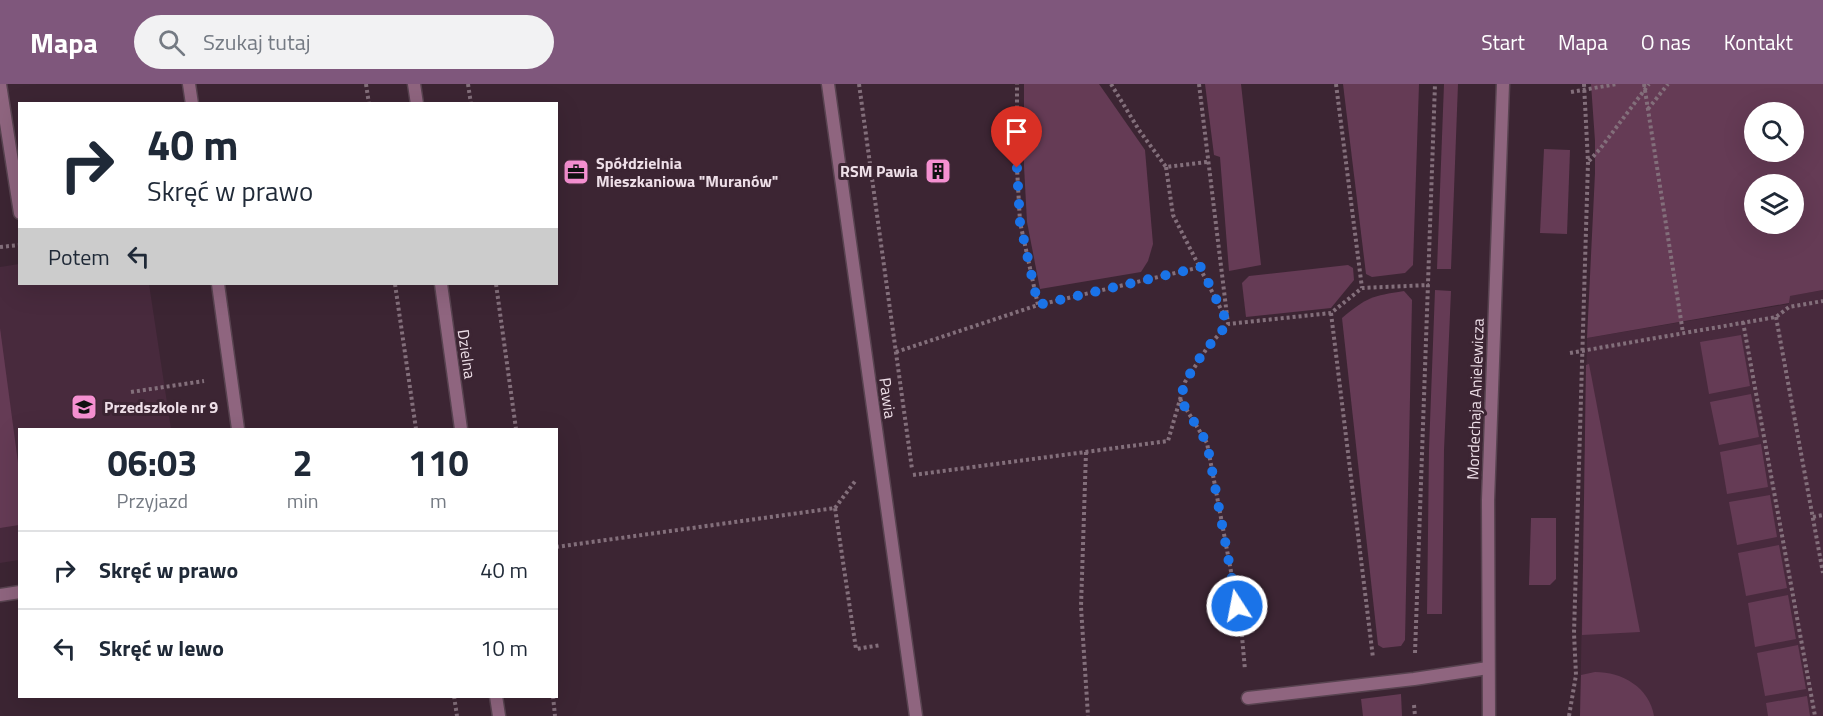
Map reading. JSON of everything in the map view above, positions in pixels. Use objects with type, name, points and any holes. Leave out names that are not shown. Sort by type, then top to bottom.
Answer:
[{"type":"street","points":[[0,84],[18,200]]},
{"type":"street","points":[[189,84],[192,102]]},
{"type":"street","points":[[414,84],[417,102]]},
{"type":"street","name":"Pawia","points":[[828,84],[916,716]]},
{"type":"street","name":"Mordechaja Anielewicza","points":[[1489,716],[1488,500],[1503,84]]},
{"type":"street","points":[[218,285],[238,428]]},
{"type":"street","name":"Dzielna","points":[[441,285],[460,428]]},
{"type":"street","points":[[0,595],[18,592]]},
{"type":"street","points":[[1248,699],[1488,668]]},
{"type":"street","points":[[496,698],[499,716]]},
{"type":"path","points":[[366,84],[369,102]]},
{"type":"path","points":[[468,84],[471,102]]},
{"type":"path","points":[[859,84],[915,486]]},
{"type":"path","points":[[1017,84],[1017,168],[1020,222],[1038,305]]},
{"type":"path","points":[[1111,84],[1139,130],[1166,167],[1173,215],[1228,324]]},
{"type":"path","points":[[1199,84],[1228,324]]},
{"type":"path","points":[[1336,84],[1362,288]]},
{"type":"path","points":[[1415,716],[1414,679],[1435,84]]},
{"type":"path","points":[[1569,716],[1576,675],[1574,633],[1588,162],[1584,84]]},
{"type":"path","points":[[1571,92],[1617,84]]},
{"type":"path","points":[[1644,84],[1683,333]]},
{"type":"path","points":[[1588,162],[1649,84]]},
{"type":"path","points":[[1648,110],[1668,84]]},
{"type":"path","points":[[1166,167],[1207,162]]},
{"type":"path","points":[[0,247],[18,245]]},
{"type":"path","points":[[896,352],[1038,305],[1201,267]]},
{"type":"path","points":[[395,285],[416,428]]},
{"type":"path","points":[[496,285],[516,428]]},
{"type":"path","points":[[913,475],[1168,441],[1185,382],[1201,357],[1228,324],[1331,313],[1362,288],[1428,285]]},
{"type":"path","points":[[1570,353],[1776,317],[1790,308],[1823,301]]},
{"type":"path","points":[[1331,313],[1377,683]]},
{"type":"path","points":[[1776,317],[1823,573]]},
{"type":"path","points":[[1743,322],[1815,716]]},
{"type":"path","points":[[131,392],[231,378]]},
{"type":"path","points":[[1180,399],[1207,443],[1241,625],[1248,699]]},
{"type":"path","points":[[1086,452],[1081,607],[1088,716]]},
{"type":"path","points":[[558,547],[835,508],[856,649],[884,645]]},
{"type":"path","points":[[1813,517],[1823,515]]},
{"type":"path","points":[[454,698],[457,716]]},
{"type":"path","points":[[553,698],[555,716]]},
{"type":"shaded area","points":[[1024,84],[1099,84],[1145,150],[1153,244],[1148,261],[1141,272],[1040,289],[1027,222]]},
{"type":"shaded area","points":[[1205,84],[1241,84],[1261,265],[1229,271],[1220,157],[1214,155]]},
{"type":"shaded area","points":[[1343,84],[1419,84],[1413,265],[1405,273],[1372,277],[1366,274]]},
{"type":"shaded area","points":[[1444,84],[1458,84],[1451,269],[1437,269]]},
{"type":"shaded area","points":[[1591,84],[1823,84],[1823,290],[1790,296],[1789,303],[1587,338],[1595,173]]},
{"type":"shaded area","points":[[1544,149],[1570,150],[1567,234],[1540,233]]},
{"type":"shaded area","name":"Przedszkole nr 9","points":[[18,264],[18,285],[149,285],[171,428],[18,428],[18,560],[0,563],[0,267]]},
{"type":"shaded area","points":[[1348,265],[1353,268],[1354,280],[1331,308],[1246,317],[1242,283],[1249,276]]},
{"type":"shaded area","points":[[1435,290],[1451,291],[1444,450],[1442,614],[1427,614],[1429,449]]},
{"type":"shaded area","points":[[1823,290],[1823,716],[1580,716],[1587,338],[1789,304],[1789,296]]},
{"type":"shaded area","points":[[1404,291],[1412,300],[1405,640],[1401,646],[1383,648],[1378,645],[1342,318],[1370,298]]},
{"type":"shaded area","points":[[0,328],[18,463],[18,525],[0,528]]},
{"type":"shaded area","points":[[1741,335],[1750,386],[1709,394],[1700,342]]},
{"type":"shaded area","points":[[1589,364],[1640,632],[1582,635],[1586,365]]},
{"type":"shaded area","points":[[1751,394],[1759,437],[1719,445],[1710,402]]},
{"type":"shaded area","points":[[1761,444],[1768,487],[1727,494],[1720,452]]},
{"type":"shaded area","points":[[1770,495],[1777,537],[1737,545],[1729,502]]},
{"type":"shaded area","points":[[1531,518],[1556,518],[1556,579],[1550,585],[1529,585]]},
{"type":"shaded area","points":[[1779,545],[1787,588],[1746,596],[1738,553]]},
{"type":"shaded area","points":[[1788,595],[1796,639],[1755,647],[1748,603]]},
{"type":"shaded area","points":[[1798,645],[1806,689],[1765,696],[1757,653]]},
{"type":"shaded area","points":[[1595,672],[1615,675],[1633,683],[1646,697],[1654,716],[1580,716],[1581,675]]},
{"type":"shaded area","points":[[1401,694],[1402,716],[1363,716],[1361,699]]},
{"type":"shaded area","points":[[1807,696],[1810,716],[1768,716],[1766,703]]},
{"type":"place","name":"RSM Pawia","points":[[938,171]]},
{"type":"place","name":"Spółdzielnia Mieszkaniowa \"Muranów\"","points":[[576,172]]},
{"type":"place","name":"Przedszkole nr 9","points":[[84,407]]},
{"type":"route","points":[[1017,168],[1020,222],[1038,305],[1201,267],[1228,324],[1207,348],[1185,382],[1180,399],[1207,443],[1237,606]]}]
